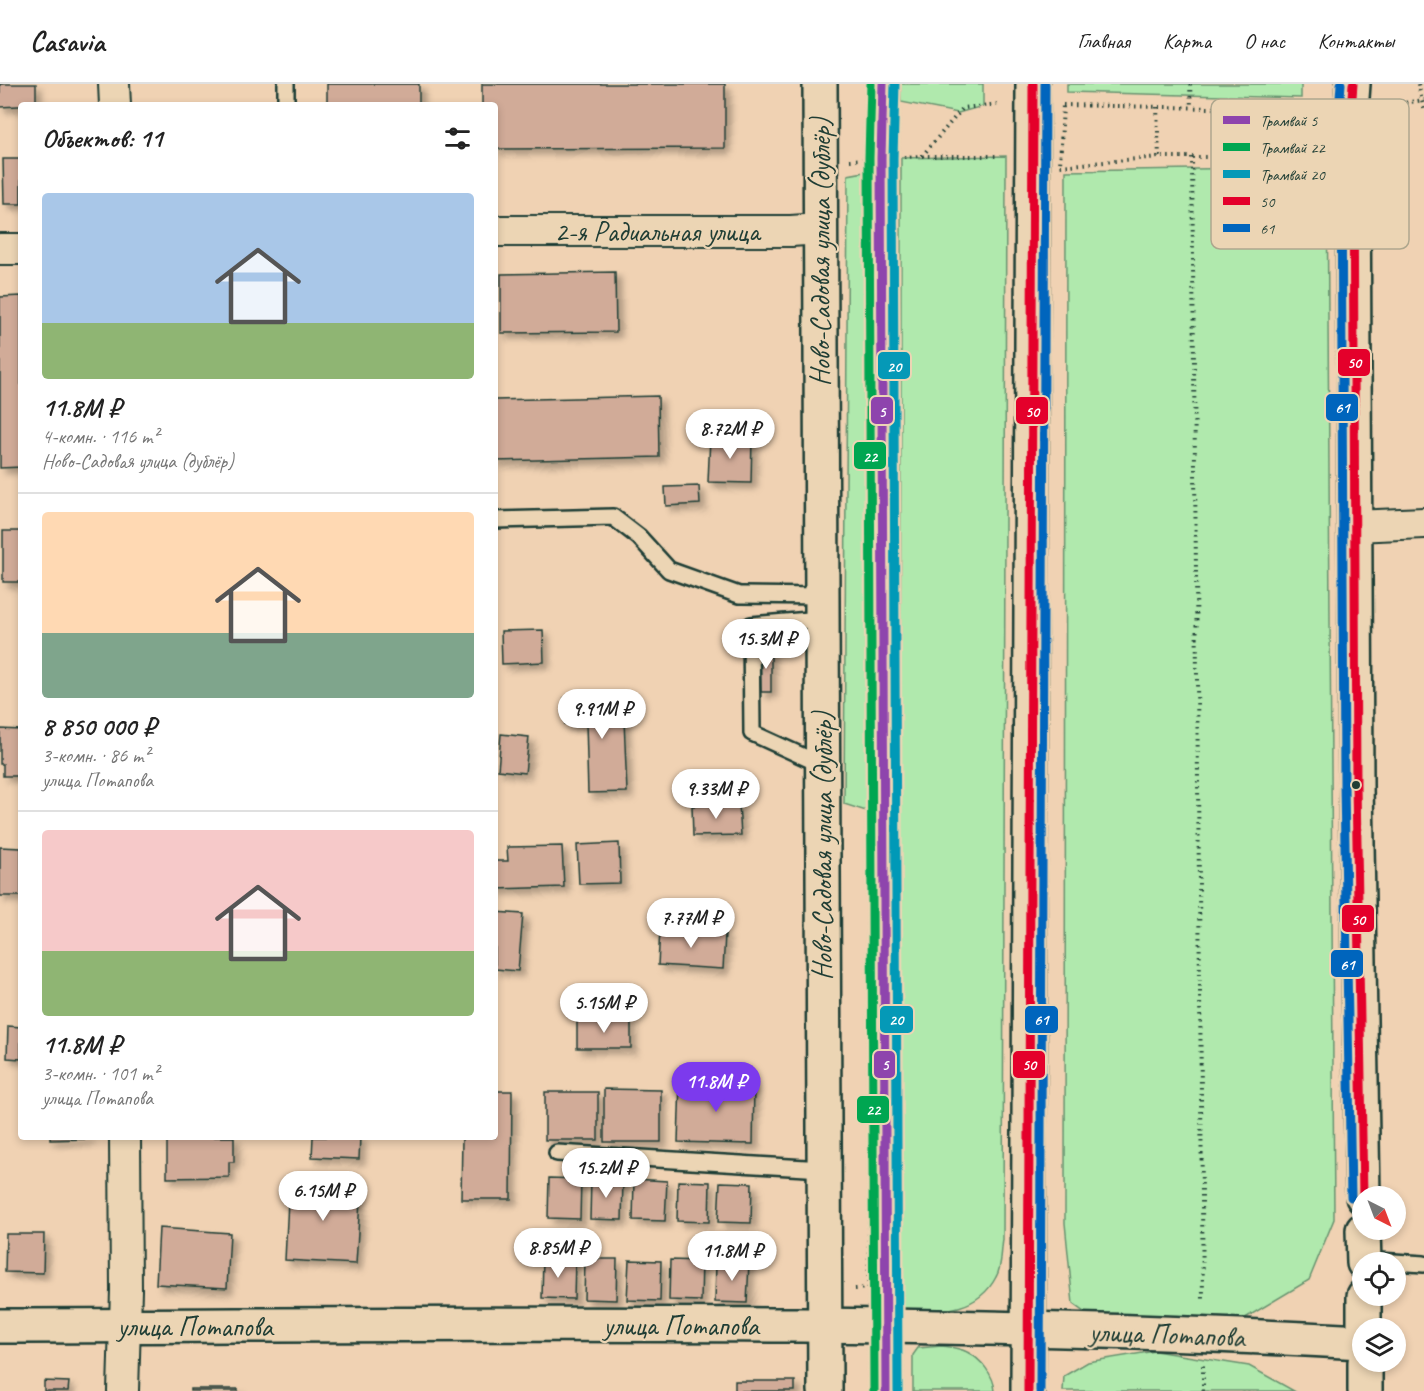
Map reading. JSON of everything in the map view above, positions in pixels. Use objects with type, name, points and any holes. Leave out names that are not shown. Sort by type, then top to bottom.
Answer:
[{"type":"street","points":[[114,84],[115,102]]},
{"type":"street","name":"Ново-Садовая улица (дублёр)","points":[[820,84],[825,1391]]},
{"type":"street","points":[[1353,84],[1353,99]]},
{"type":"street","points":[[1028,1391],[1044,96]]},
{"type":"street","name":"2-я Радиальная улица","points":[[498,231],[791,231],[819,229]]},
{"type":"street","points":[[0,249],[18,249]]},
{"type":"street","points":[[1353,249],[1354,526],[1363,1186]]},
{"type":"street","points":[[1354,526],[1424,523]]},
{"type":"street","points":[[123,1391],[126,1326],[125,1140]]},
{"type":"street","name":"улица Потапова","points":[[0,1326],[825,1324],[1203,1334],[1352,1341]]},
{"type":"street","points":[[1365,1372],[1365,1391]]},
{"type":"lane","points":[[286,84],[286,102]]},
{"type":"lane","points":[[498,520],[613,517],[639,537],[669,570],[739,596],[821,608]]},
{"type":"lane","points":[[821,608],[751,625],[751,635],[752,733],[822,765]]},
{"type":"lane","points":[[557,1153],[823,1169]]},
{"type":"lane","points":[[1363,1251],[1424,1264]]},
{"type":"path","points":[[1190,84],[1191,108]]},
{"type":"path","points":[[1418,84],[1424,109]]},
{"type":"path","points":[[922,156],[963,108],[1044,96],[1157,107],[1211,108]]},
{"type":"path","points":[[1044,96],[1060,166],[1159,157],[1211,156]]},
{"type":"path","points":[[1157,107],[1159,157]]},
{"type":"path","points":[[857,160],[922,156],[996,156]]},
{"type":"path","points":[[1191,156],[1203,1391]]},
{"type":"path","points":[[824,1291],[868,1288],[871,1074]]},
{"type":"green space","points":[[901,84],[983,84],[983,106],[958,113],[901,102]]},
{"type":"green space","points":[[1067,84],[1301,84],[1301,98],[1067,92]]},
{"type":"green space","points":[[1006,156],[1003,1240],[998,1273],[988,1289],[978,1298],[955,1308],[901,1312],[901,158]]},
{"type":"green space","points":[[1211,169],[1211,249],[1328,249],[1334,1219],[1309,1280],[1242,1320],[1110,1331],[1073,1304],[1065,1223],[1066,171]]},
{"type":"green space","points":[[870,171],[866,811],[844,804],[848,175]]},
{"type":"green space","points":[[942,1346],[961,1350],[977,1359],[989,1373],[995,1391],[913,1391],[913,1355],[918,1348]]},
{"type":"green space","points":[[1155,1351],[1249,1366],[1294,1391],[1063,1391],[1064,1376],[1088,1362]]},
{"type":"building","points":[[0,84],[36,84],[36,102],[18,102],[18,106],[0,107]]},
{"type":"building","points":[[327,84],[419,84],[419,102],[327,102]]},
{"type":"building","points":[[482,84],[725,84],[725,148],[498,149],[498,102],[482,102]]},
{"type":"building","points":[[3,159],[18,159],[18,204],[4,204]]},
{"type":"building","points":[[615,272],[616,332],[501,333],[501,274]]},
{"type":"building","points":[[18,296],[18,467],[0,468],[0,297]]},
{"type":"building","points":[[658,396],[659,457],[498,461],[498,400]]},
{"type":"building","points":[[710,437],[752,438],[751,483],[708,482]]},
{"type":"building","points":[[699,486],[700,504],[666,506],[665,487]]},
{"type":"building","points":[[3,531],[18,531],[18,582],[3,582]]},
{"type":"building","points":[[543,630],[544,662],[502,664],[501,631]]},
{"type":"building","points":[[760,649],[771,649],[771,692],[761,692]]},
{"type":"building","points":[[623,696],[627,792],[588,793],[586,723],[565,724],[564,698]]},
{"type":"building","points":[[0,729],[18,730],[18,776],[3,776],[3,764],[0,764]]},
{"type":"building","points":[[501,734],[529,737],[525,773],[498,770]]},
{"type":"building","points":[[739,804],[741,835],[693,836],[692,806]]},
{"type":"building","points":[[619,843],[620,883],[579,884],[577,845]]},
{"type":"building","points":[[562,846],[564,887],[498,889],[498,861],[508,861],[507,847]]},
{"type":"building","points":[[0,847],[18,848],[18,896],[0,896]]},
{"type":"building","points":[[498,912],[523,914],[518,971],[498,969]]},
{"type":"building","points":[[660,929],[725,934],[723,969],[658,965]]},
{"type":"building","points":[[577,1021],[631,1021],[631,1048],[577,1048]]},
{"type":"building","points":[[8,1026],[18,1027],[18,1059],[7,1058]]},
{"type":"building","points":[[680,1082],[754,1084],[753,1144],[678,1142]]},
{"type":"building","points":[[604,1089],[661,1090],[661,1142],[604,1142]]},
{"type":"building","points":[[498,1091],[512,1091],[511,1199],[461,1199],[462,1140],[498,1140]]},
{"type":"building","points":[[545,1092],[598,1092],[598,1140],[545,1140]]},
{"type":"building","points":[[167,1140],[234,1140],[234,1162],[229,1162],[229,1177],[167,1178]]},
{"type":"building","points":[[313,1140],[360,1140],[359,1159],[312,1157]]},
{"type":"building","points":[[549,1178],[581,1179],[580,1219],[548,1218]]},
{"type":"building","points":[[591,1178],[623,1180],[622,1220],[590,1219]]},
{"type":"building","points":[[634,1179],[667,1181],[665,1221],[633,1220]]},
{"type":"building","points":[[289,1181],[361,1185],[356,1264],[285,1260]]},
{"type":"building","points":[[678,1181],[710,1182],[709,1222],[677,1221]]},
{"type":"building","points":[[720,1182],[752,1183],[751,1223],[718,1222]]},
{"type":"building","points":[[159,1228],[230,1233],[227,1288],[156,1284]]},
{"type":"building","points":[[6,1234],[44,1234],[43,1273],[5,1272]]},
{"type":"building","points":[[543,1258],[575,1259],[574,1299],[542,1298]]},
{"type":"building","points":[[585,1259],[617,1259],[616,1300],[584,1299]]},
{"type":"building","points":[[629,1260],[661,1261],[660,1301],[627,1300]]},
{"type":"building","points":[[670,1260],[702,1261],[701,1301],[669,1300]]},
{"type":"building","points":[[716,1262],[749,1263],[747,1303],[715,1302]]},
{"type":"building","points":[[44,1381],[69,1382],[68,1391],[44,1391]]},
{"type":"building","points":[[735,1381],[795,1381],[795,1391],[735,1391]]},
{"type":"building","points":[[190,1389],[238,1389],[238,1391],[190,1391]]},
{"type":"tram line","name":"22","points":[[871,84],[869,158],[874,1391]]},
{"type":"tram line","name":"5","points":[[883,84],[881,158],[886,1391]]},
{"type":"tram line","name":"20","points":[[895,84],[893,158],[898,1391]]},
{"type":"transit line","name":"50","points":[[1028,1391],[1033,84]]},
{"type":"transit line","name":"61","points":[[1040,1391],[1045,84]]},
{"type":"transit line","name":"61","points":[[1340,99],[1341,84]]},
{"type":"transit line","name":"50","points":[[1352,99],[1353,84]]},
{"type":"transit line","name":"61","points":[[1341,249],[1344,785],[1351,1197]]},
{"type":"transit line","name":"50","points":[[1353,249],[1356,785],[1363,1186]]}]
